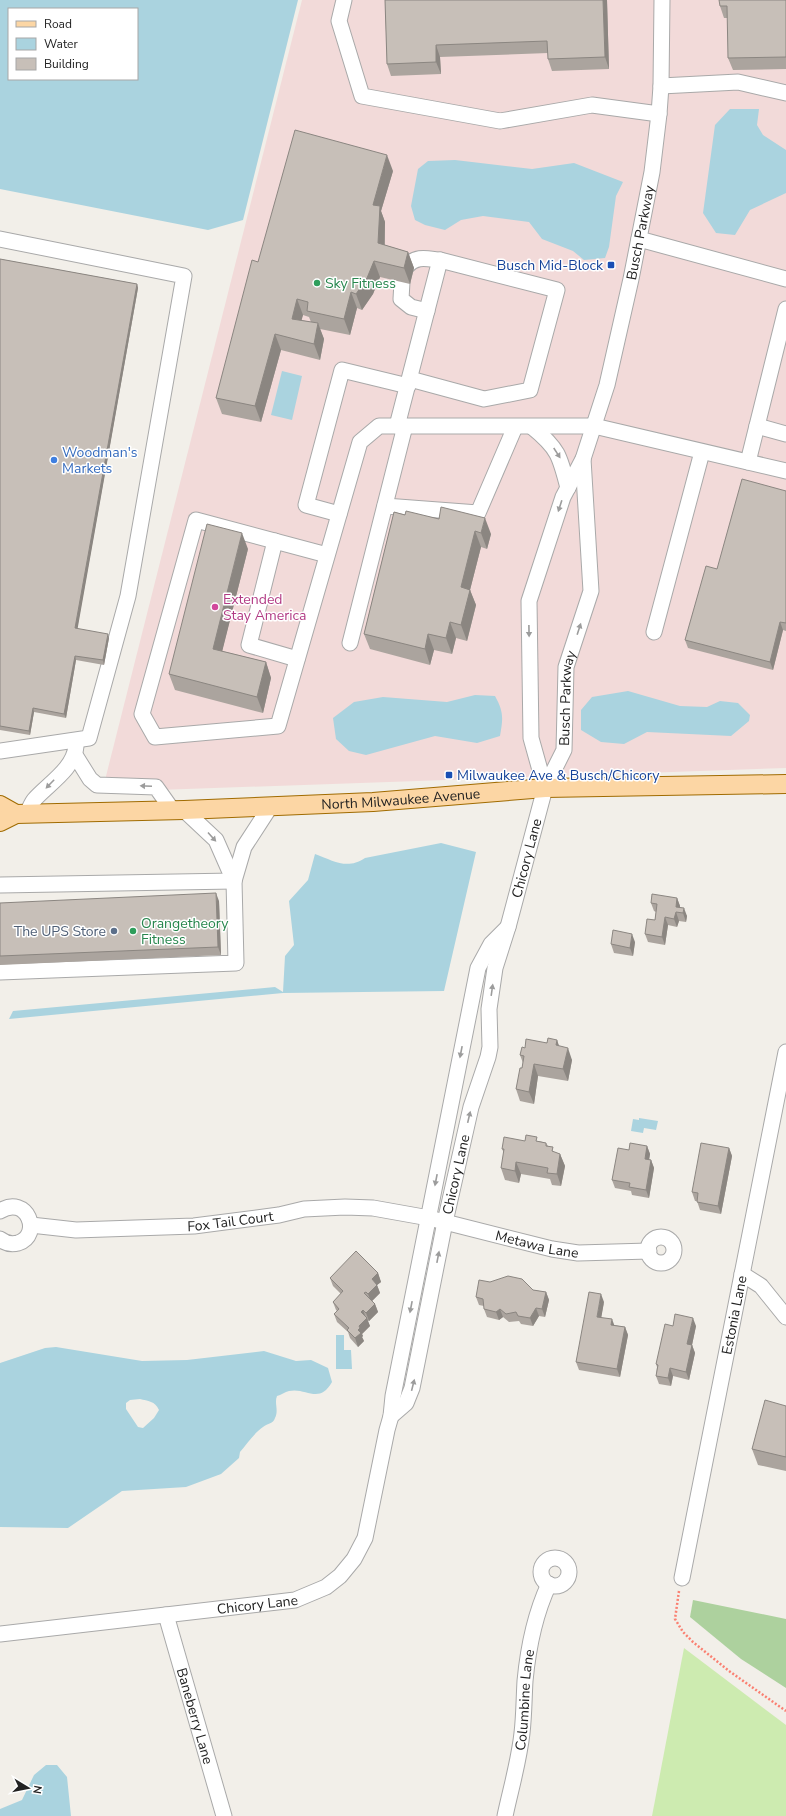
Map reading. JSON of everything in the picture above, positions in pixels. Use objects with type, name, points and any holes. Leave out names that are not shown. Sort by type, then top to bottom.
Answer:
[{"type":"main road","name":"North Milwaukee Avenue","points":[[0,822],[22,814],[270,807],[373,802],[545,788],[786,784]]},
{"type":"main road","points":[[0,805],[22,814]]},
{"type":"street","points":[[344,0],[339,20],[362,96],[500,121],[592,105],[659,114]]},
{"type":"street","name":"Busch Parkway","points":[[545,788],[531,738],[529,601],[563,497],[583,459],[607,385],[652,172],[661,86],[662,0]]},
{"type":"street","points":[[661,86],[738,82],[786,94]]},
{"type":"street","points":[[0,239],[184,276],[128,596],[89,738],[76,748],[52,783],[22,814]]},
{"type":"street","points":[[639,239],[786,279]]},
{"type":"street","points":[[339,514],[306,505],[342,370],[484,398],[530,390],[557,290],[440,260],[420,258],[411,260],[407,266]]},
{"type":"street","points":[[350,642],[385,506],[409,383],[440,260]]},
{"type":"street","points":[[402,282],[401,299],[411,307],[427,311]]},
{"type":"street","points":[[748,462],[784,325],[786,308]]},
{"type":"street","points":[[327,555],[196,520],[142,714],[155,737],[278,726],[360,442],[379,426],[594,426],[786,471]]},
{"type":"street","points":[[757,426],[786,434]]},
{"type":"street","points":[[385,506],[478,513],[515,427]]},
{"type":"street","points":[[532,427],[548,440],[561,458],[568,488]]},
{"type":"street","points":[[654,632],[702,452]]},
{"type":"street","name":"Busch Parkway","points":[[545,788],[564,750],[566,667],[591,591],[583,459]]},
{"type":"street","points":[[275,541],[249,646],[297,659]]},
{"type":"street","points":[[0,751],[76,748]]},
{"type":"street","points":[[76,748],[90,780],[97,785],[156,787],[179,810],[216,840],[234,881]]},
{"type":"street","name":"Chicory Lane","points":[[391,1416],[406,1402],[412,1388],[445,1222],[471,1107],[488,1057],[489,1009],[495,968],[508,927],[545,788]]},
{"type":"street","points":[[0,972],[236,963],[234,881],[244,847],[270,807]]},
{"type":"street","points":[[0,885],[234,881]]},
{"type":"street","name":"Chicory Lane","points":[[0,1634],[295,1600],[326,1587],[340,1576],[354,1559],[365,1538],[391,1416],[393,1396],[478,968],[491,944],[508,927]]},
{"type":"street","points":[[466,1028],[489,1033]]},
{"type":"street","name":"Estonia Lane","points":[[682,1578],[786,1052]]},
{"type":"street","points":[[0,1211],[11,1206],[21,1209],[29,1217],[30,1224],[28,1235],[19,1243],[7,1243],[0,1239]]},
{"type":"street","name":"Fox Tail Court","points":[[30,1224],[76,1230],[180,1226],[279,1215],[304,1209],[345,1206],[373,1208],[428,1218]]},
{"type":"street","name":"Metawa Lane","points":[[428,1218],[552,1250],[578,1253],[649,1251]]},
{"type":"street","points":[[742,1274],[761,1286],[786,1317]]},
{"type":"street","name":"Columbine Lane","points":[[504,1816],[519,1756],[525,1680],[535,1622],[542,1597],[549,1584]]},
{"type":"street","name":"Baneberry Lane","points":[[166,1615],[224,1816]]},
{"type":"path","points":[[682,1578],[675,1619],[683,1632],[729,1671],[785,1711]]},
{"type":"shaded area","points":[[302,0],[786,0],[786,768],[102,792]]},
{"type":"green space","points":[[693,1600],[786,1619],[786,1688],[741,1659],[690,1617]]},
{"type":"green space","points":[[684,1648],[786,1725],[786,1816],[652,1816]]},
{"type":"water","points":[[0,0],[298,0],[243,220],[208,230],[0,189]]},
{"type":"water","points":[[730,109],[759,109],[757,125],[763,135],[786,150],[786,193],[750,210],[735,235],[716,233],[703,213],[715,125]]},
{"type":"water","points":[[455,160],[532,169],[574,163],[623,182],[616,196],[609,247],[605,258],[584,260],[573,251],[542,239],[529,222],[483,216],[461,220],[445,230],[425,225],[415,220],[411,206],[418,169],[428,161]]},
{"type":"water","points":[[282,371],[302,376],[292,420],[271,415]]},
{"type":"water","points":[[628,691],[680,706],[707,707],[720,701],[738,703],[750,715],[749,721],[731,736],[647,732],[624,744],[601,742],[581,730],[581,710],[592,697]]},
{"type":"water","points":[[475,695],[495,696],[502,716],[500,736],[477,743],[435,736],[366,755],[349,751],[336,739],[333,718],[354,702],[383,697],[447,702]]},
{"type":"water","points":[[441,843],[476,852],[444,991],[283,993],[9,1019],[13,1011],[275,987],[283,992],[285,956],[294,945],[289,901],[308,880],[315,854],[334,862],[346,864],[358,862],[365,858]]},
{"type":"water","points":[[639,1118],[658,1121],[656,1130],[644,1128],[643,1133],[631,1131],[633,1119],[639,1120]]},
{"type":"water","points":[[336,1335],[344,1335],[344,1350],[351,1350],[352,1369],[336,1369]]},
{"type":"water","points":[[56,1347],[142,1361],[187,1360],[264,1351],[296,1361],[311,1360],[328,1368],[332,1382],[322,1393],[312,1394],[295,1390],[288,1391],[277,1396],[277,1412],[274,1420],[257,1432],[240,1452],[239,1458],[221,1474],[186,1487],[122,1491],[68,1528],[0,1527],[0,1363],[45,1348]],"holes":[[[140,1399],[153,1403],[159,1410],[154,1418],[143,1428],[138,1427],[126,1409],[126,1403],[130,1400]]]},
{"type":"water","points":[[46,1765],[57,1765],[67,1777],[71,1816],[0,1816],[0,1809],[22,1800],[34,1775]]},
{"type":"building","points":[[385,0],[603,0],[605,57],[548,59],[547,41],[436,45],[436,62],[387,64]]},
{"type":"building","points":[[719,0],[786,0],[786,57],[728,58],[727,6],[720,6]]},
{"type":"building","name":"Sky Fitness","points":[[295,130],[387,155],[373,205],[380,206],[378,243],[408,252],[404,268],[374,261],[367,278],[356,294],[351,292],[344,319],[307,311],[308,302],[297,299],[292,319],[318,323],[314,344],[275,334],[255,406],[216,398],[252,260],[258,262]]},
{"type":"building","name":"Woodman's Markets","points":[[0,259],[137,284],[75,628],[108,634],[103,660],[75,656],[64,714],[33,708],[29,731],[0,726]]},
{"type":"building","points":[[742,479],[786,491],[786,623],[780,622],[770,662],[685,640],[706,566],[717,569]]},
{"type":"building","points":[[441,507],[485,518],[481,533],[475,531],[461,587],[470,590],[461,625],[450,622],[446,638],[428,634],[425,649],[364,634],[394,512],[405,515],[406,511],[439,519]]},
{"type":"building","name":"Extended Stay America","points":[[207,524],[242,533],[213,649],[266,662],[257,697],[169,674]]},
{"type":"building","points":[[216,893],[218,947],[0,956],[0,903]]},
{"type":"building","points":[[652,894],[677,898],[676,907],[684,908],[683,913],[676,912],[674,919],[665,917],[662,937],[645,934],[647,919],[655,920],[657,904],[651,903]]},
{"type":"building","points":[[613,930],[632,934],[630,948],[611,944]]},
{"type":"building","points":[[548,1038],[557,1040],[556,1045],[568,1048],[563,1069],[534,1064],[529,1092],[516,1089],[524,1056],[520,1055],[522,1047],[525,1048],[526,1039],[547,1043]]},
{"type":"building","points":[[526,1135],[537,1137],[536,1141],[546,1143],[546,1146],[553,1147],[552,1151],[560,1154],[557,1174],[547,1173],[548,1168],[516,1162],[515,1171],[501,1168],[504,1137],[525,1141]]},
{"type":"building","points":[[630,1143],[647,1146],[645,1159],[651,1160],[646,1190],[629,1187],[630,1183],[612,1180],[618,1148],[629,1150]]},
{"type":"building","points":[[701,1143],[729,1148],[718,1206],[697,1202],[698,1193],[692,1192]]},
{"type":"building","points":[[356,1251],[378,1273],[372,1279],[377,1285],[368,1294],[366,1292],[364,1293],[375,1304],[366,1313],[363,1310],[361,1312],[367,1318],[359,1326],[360,1328],[358,1330],[361,1333],[355,1338],[347,1330],[349,1328],[334,1314],[339,1309],[333,1302],[343,1291],[330,1278]]},
{"type":"building","points":[[508,1276],[522,1279],[533,1290],[546,1292],[542,1309],[536,1308],[530,1318],[518,1316],[516,1312],[506,1314],[500,1309],[496,1312],[484,1309],[483,1299],[476,1297],[479,1280],[490,1282]]},
{"type":"building","points":[[589,1292],[601,1294],[597,1317],[612,1319],[611,1325],[625,1327],[617,1369],[576,1362]]},
{"type":"building","points":[[675,1314],[693,1318],[687,1344],[692,1345],[686,1372],[670,1368],[668,1378],[656,1376],[658,1365],[656,1364],[665,1324],[673,1326]]},
{"type":"building","points":[[765,1400],[786,1406],[786,1457],[752,1449]]},
{"type":"place","name":"Busch Mid-Block","points":[[611,265]]},
{"type":"place","name":"Sky Fitness","points":[[317,283]]},
{"type":"place","name":"Woodman's Markets","points":[[54,460]]},
{"type":"place","name":"Extended Stay America","points":[[215,607]]},
{"type":"place","name":"Milwaukee Ave & Busch/Chicory","points":[[449,775]]},
{"type":"place","name":"The UPS Store","points":[[114,931]]},
{"type":"place","name":"Orangetheory Fitness","points":[[133,931]]}]
